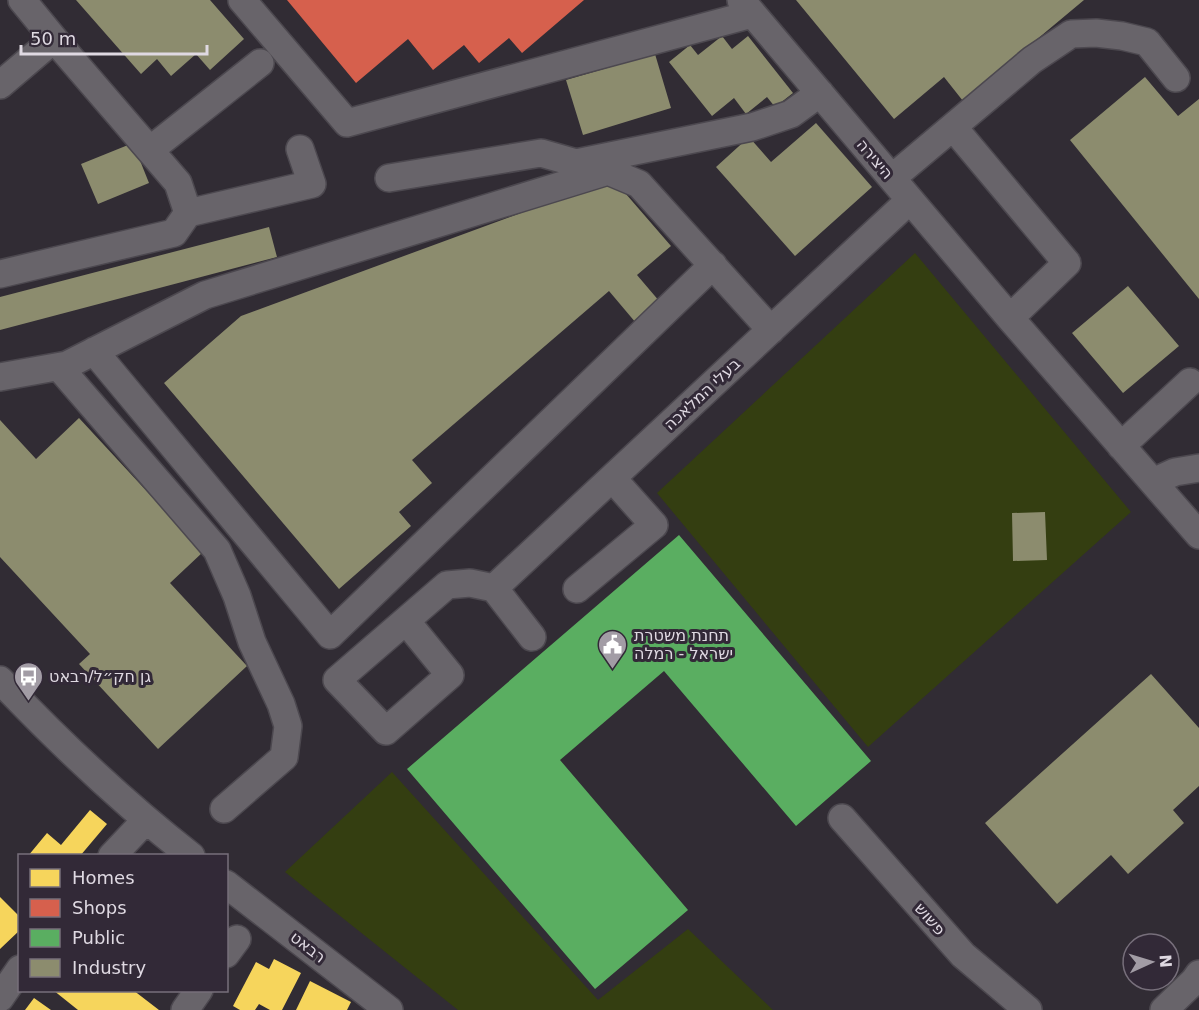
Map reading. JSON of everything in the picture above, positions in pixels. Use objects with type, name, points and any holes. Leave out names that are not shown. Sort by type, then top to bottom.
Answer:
[{"type":"street","points":[[22,0],[178,183],[188,213]]},
{"type":"street","points":[[242,0],[347,123],[746,7]]},
{"type":"street","name":"היצירה","points":[[746,7],[1010,318],[1199,535]]},
{"type":"street","points":[[892,178],[1032,60],[1071,34],[1096,33],[1147,42],[1176,78]]},
{"type":"street","points":[[0,85],[54,39]]},
{"type":"street","points":[[150,150],[260,63]]},
{"type":"street","points":[[389,178],[541,153],[576,163],[752,127],[791,114],[820,93]]},
{"type":"street","points":[[952,127],[1067,263],[1010,318]]},
{"type":"street","points":[[0,274],[174,233],[188,213],[312,184],[300,149]]},
{"type":"street","points":[[0,377],[67,365],[205,295],[608,171],[639,184],[771,330]]},
{"type":"street","name":"בעלי המלאכה","points":[[494,588],[910,200]]},
{"type":"street","points":[[94,351],[330,635],[712,265]]},
{"type":"street","points":[[59,367],[217,550],[237,596],[252,642],[281,704],[288,726],[284,757],[224,808]]},
{"type":"street","points":[[1121,446],[1190,382]]},
{"type":"street","points":[[1153,482],[1175,472],[1199,468]]},
{"type":"street","points":[[577,589],[654,525],[612,478]]},
{"type":"street","points":[[406,621],[447,585],[470,583],[494,588],[532,638]]},
{"type":"street","points":[[0,680],[42,724],[146,820],[189,854]]},
{"type":"street","points":[[0,692],[42,724]]},
{"type":"street","name":"פשוש","points":[[842,818],[963,955],[1028,1010]]},
{"type":"street","points":[[113,854],[146,820]]},
{"type":"street","name":"רבאט","points":[[228,886],[389,1010]]},
{"type":"street","points":[[0,998],[18,972]]},
{"type":"street","points":[[1164,1010],[1196,977]]},
{"type":"street","points":[[1179,1010],[1196,977]]},
{"type":"street","points":[[185,1010],[198,992]]},
{"type":"green space","points":[[915,253],[1131,512],[868,747],[657,493]]},
{"type":"green space","points":[[392,772],[598,1000],[688,929],[773,1010],[458,1010],[285,872]]},
{"type":"building: Homes","points":[[90,810],[107,824],[82,854],[30,854],[47,833],[61,845]]},
{"type":"building: Homes","points":[[0,897],[18,915],[18,932],[0,949]]},
{"type":"building: Homes","points":[[274,959],[301,973],[282,1010],[270,1010],[259,1004],[255,1010],[240,1010],[233,1006],[256,962],[269,969]]},
{"type":"building: Homes","points":[[310,981],[351,1002],[347,1010],[296,1010]]},
{"type":"building: Homes","points":[[56,992],[136,992],[159,1010],[78,1010]]},
{"type":"building: Homes","points":[[34,998],[51,1010],[25,1010]]},
{"type":"building: Shops","points":[[287,0],[584,0],[522,53],[509,38],[479,63],[464,45],[433,70],[408,39],[356,83]]},
{"type":"building: Public","points":[[679,535],[871,761],[796,826],[664,671],[560,760],[688,910],[595,989],[407,769]]},
{"type":"building: Industry","points":[[76,0],[210,0],[244,39],[210,70],[196,54],[171,76],[157,59],[141,74]]},
{"type":"building: Industry","points":[[796,0],[1084,0],[963,101],[944,77],[894,119]]},
{"type":"building: Industry","points":[[722,36],[732,49],[748,36],[793,93],[775,107],[767,97],[746,114],[734,98],[712,116],[669,62],[690,45],[698,55]]},
{"type":"building: Industry","points":[[655,54],[671,108],[583,135],[566,80]]},
{"type":"building: Industry","points":[[1145,77],[1178,116],[1199,99],[1199,299],[1070,140]]},
{"type":"building: Industry","points":[[816,123],[872,187],[795,256],[716,167],[749,137],[771,162]]},
{"type":"building: Industry","points":[[133,143],[149,183],[98,204],[81,164]]},
{"type":"building: Industry","points":[[613,179],[671,246],[637,275],[660,302],[636,323],[609,291],[412,460],[432,483],[399,512],[411,526],[339,589],[164,383],[241,316]]},
{"type":"building: Industry","points":[[269,227],[277,257],[0,330],[0,297]]},
{"type":"building: Industry","points":[[1128,286],[1179,346],[1123,393],[1072,333]]},
{"type":"building: Industry","points":[[79,418],[203,552],[170,583],[247,666],[158,749],[79,664],[90,654],[0,557],[0,420],[36,459]]},
{"type":"building: Industry","points":[[1045,512],[1047,560],[1013,561],[1012,513]]},
{"type":"building: Industry","points":[[1151,674],[1199,728],[1199,786],[1173,810],[1184,823],[1128,874],[1111,855],[1057,904],[985,823]]},
{"type":"place","name":"תחנת משטרת ישראל - רמלה","points":[[613,670]]},
{"type":"place","name":"גן חק״ל/רבאט","points":[[28,702]]}]
